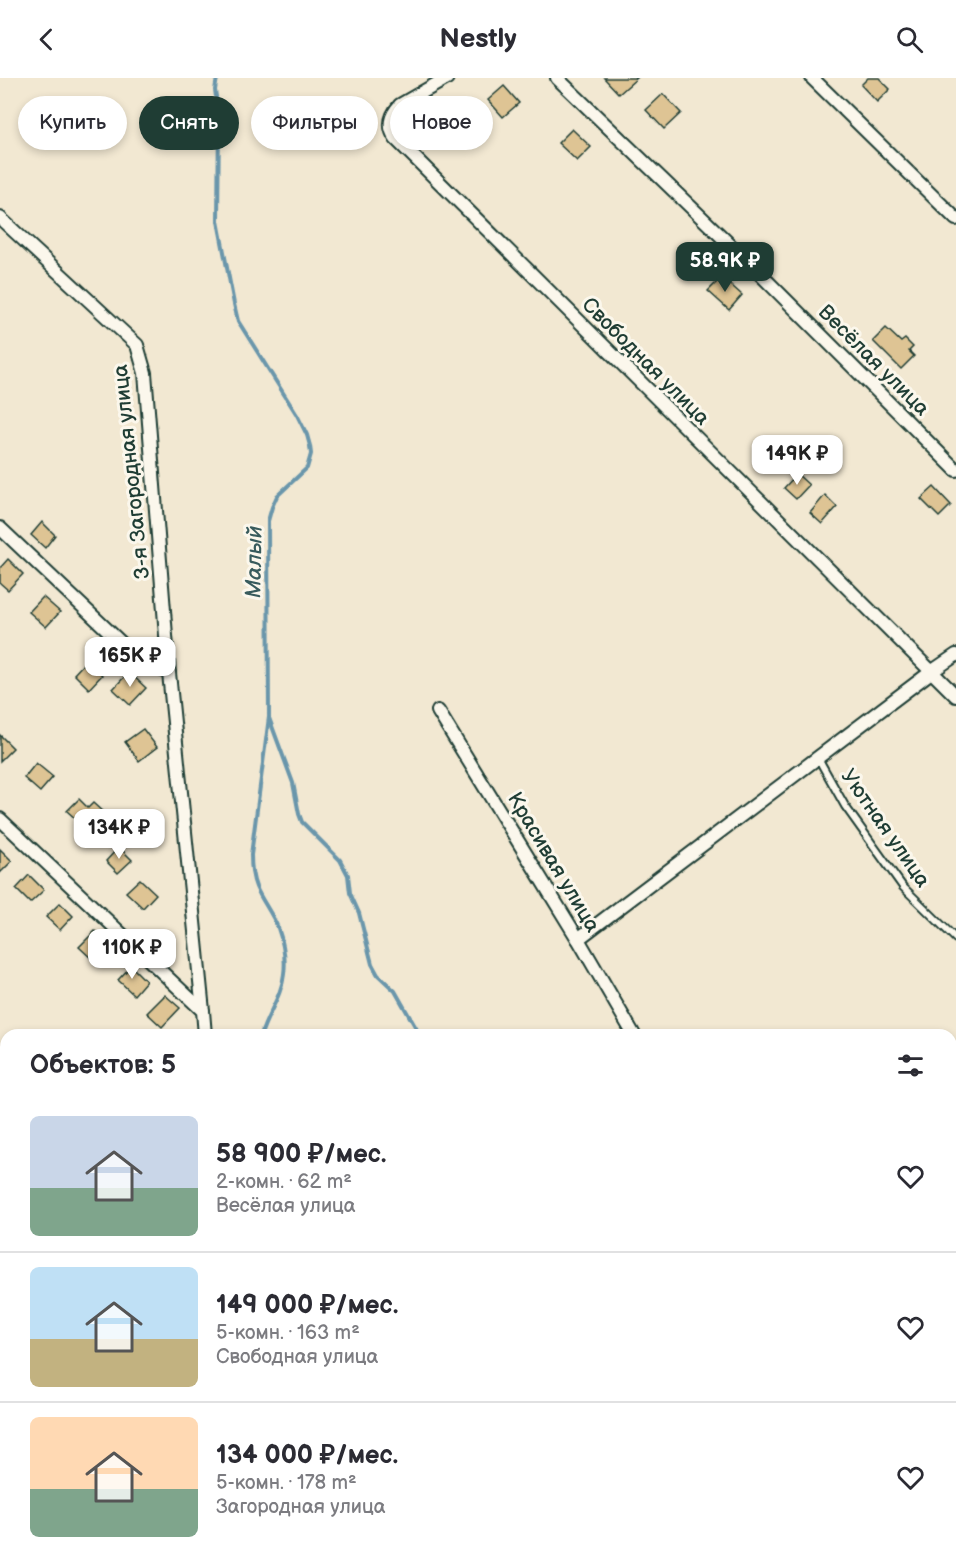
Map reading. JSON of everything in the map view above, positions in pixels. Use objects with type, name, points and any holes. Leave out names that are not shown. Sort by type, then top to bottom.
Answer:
[{"type":"street","name":"Свободная улица","points":[[447,78],[400,105],[394,111],[390,119],[390,128],[396,139],[956,696]]},
{"type":"street","name":"Весёлая улица","points":[[557,78],[753,267],[956,470]]},
{"type":"street","points":[[813,78],[956,219]]},
{"type":"street","name":"3-я Загородная улица","points":[[0,218],[137,345],[145,373],[169,673],[205,1029]]},
{"type":"street","points":[[0,528],[135,656],[169,673]]},
{"type":"street","points":[[578,939],[956,655]]},
{"type":"street","name":"Красивая улица","points":[[438,711],[630,1029]]},
{"type":"street","points":[[0,819],[203,1011]]},
{"type":"lane","name":"Уютная улица","points":[[818,758],[845,807],[903,887],[956,939]]},
{"type":"building","points":[[604,78],[637,78],[619,94]]},
{"type":"building","points":[[868,78],[879,78],[890,89],[877,102],[861,85]]},
{"type":"building","points":[[504,86],[519,103],[503,117],[493,106],[493,96]]},
{"type":"building","points":[[663,94],[681,113],[664,129],[646,110]]},
{"type":"building","points":[[572,129],[591,147],[577,161],[558,143]]},
{"type":"building","points":[[722,277],[742,295],[729,310],[708,291]]},
{"type":"building","points":[[886,328],[901,342],[905,339],[913,347],[909,351],[914,356],[901,369],[873,341]]},
{"type":"building","points":[[797,474],[809,485],[796,499],[784,488]]},
{"type":"building","points":[[934,487],[951,505],[939,517],[921,499]]},
{"type":"building","points":[[825,495],[837,507],[822,524],[810,513]]},
{"type":"building","points":[[42,522],[55,535],[45,548],[31,535]]},
{"type":"building","points":[[8,559],[23,574],[8,590],[0,583],[0,568]]},
{"type":"building","points":[[43,597],[60,612],[46,627],[29,612]]},
{"type":"building","points":[[87,660],[102,675],[89,689],[74,674]]},
{"type":"building","points":[[129,672],[146,688],[130,705],[113,689]]},
{"type":"building","points":[[143,729],[157,747],[139,761],[125,742]]},
{"type":"building","points":[[0,735],[13,748],[0,761]]},
{"type":"building","points":[[36,763],[53,777],[40,792],[24,778]]},
{"type":"building","points":[[79,799],[88,808],[93,803],[104,813],[88,830],[67,811]]},
{"type":"building","points":[[119,847],[132,860],[118,873],[106,861]]},
{"type":"building","points":[[0,849],[12,861],[0,873]]},
{"type":"building","points":[[29,875],[44,890],[30,903],[16,889]]},
{"type":"building","points":[[140,879],[156,894],[143,908],[126,892]]},
{"type":"building","points":[[60,903],[73,916],[60,930],[46,917]]},
{"type":"building","points":[[95,931],[109,944],[93,960],[79,947]]},
{"type":"building","points":[[131,966],[146,981],[134,995],[118,980]]},
{"type":"building","points":[[165,995],[180,1008],[162,1027],[147,1013]]},
{"type":"waterway","name":"Малый","points":[[217,78],[215,90],[219,117],[218,221],[238,321],[297,415],[307,435],[311,454],[307,468],[277,496],[268,521],[269,717],[251,859],[256,887],[280,933],[285,962],[283,982],[263,1029]]},
{"type":"waterway","points":[[269,718],[293,783],[302,822],[340,860],[348,875],[350,893],[359,913],[372,964],[378,975],[395,991],[417,1029]]}]
